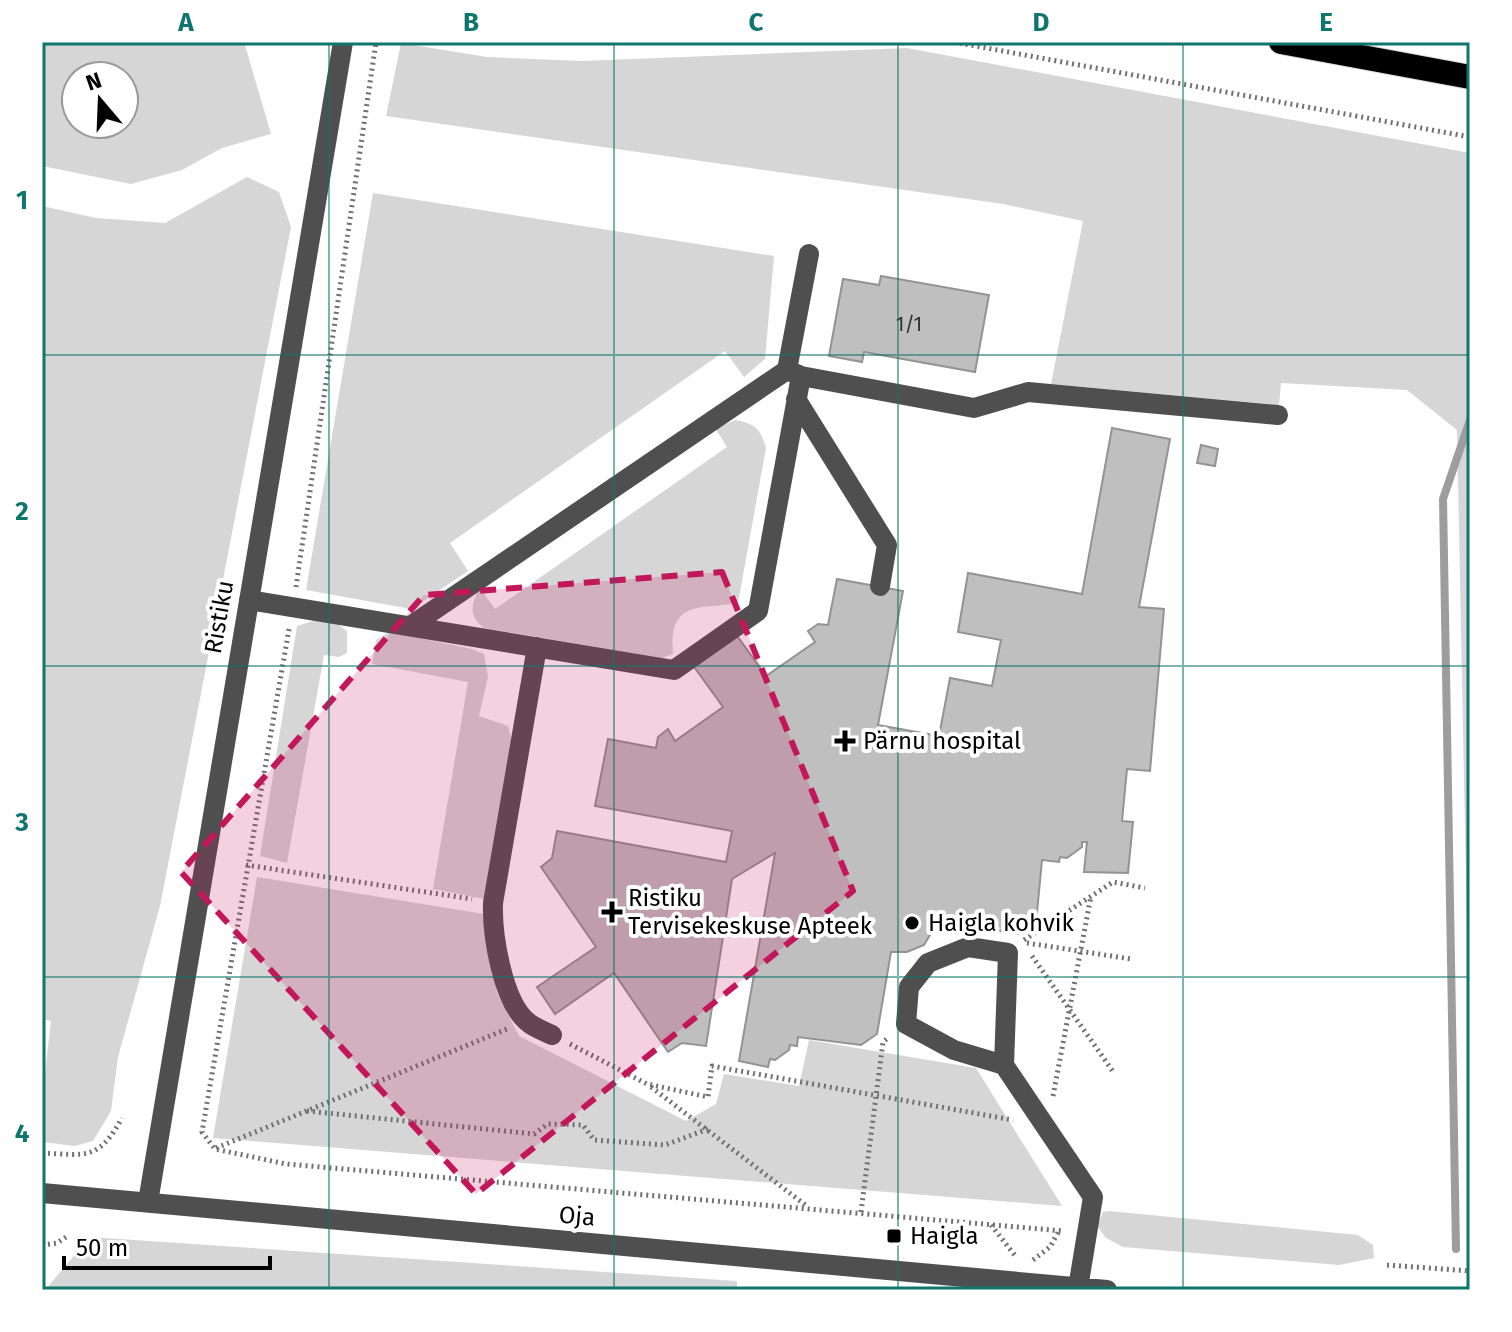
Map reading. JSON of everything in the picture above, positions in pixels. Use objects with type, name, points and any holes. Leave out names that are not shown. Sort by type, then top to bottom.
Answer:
[{"type":"highway","points":[[1281,42],[1470,77]]},
{"type":"street","name":"Ristiku","points":[[148,1202],[343,42]]},
{"type":"street","points":[[249,600],[674,670],[758,611],[796,399],[794,373],[809,254]]},
{"type":"street","points":[[412,625],[794,373],[974,408],[1028,392],[1278,415]]},
{"type":"street","points":[[796,399],[887,545],[880,586]]},
{"type":"street","points":[[537,647],[493,903],[492,931],[507,986],[526,1022],[552,1035]]},
{"type":"street","points":[[1004,1065],[1015,948],[968,947],[928,963],[909,987],[906,1024],[954,1050],[1004,1065],[1093,1197],[1078,1288]]},
{"type":"street","name":"Oja","points":[[42,1193],[1107,1290]]},
{"type":"path","points":[[376,42],[293,606],[202,1132],[215,1149],[286,1164],[1087,1233]]},
{"type":"path","points":[[506,42],[623,42]]},
{"type":"path","points":[[954,42],[1470,137]]},
{"type":"path","points":[[246,865],[493,903]]},
{"type":"path","points":[[1015,948],[1113,882],[1145,888]]},
{"type":"path","points":[[647,1084],[708,1097],[712,1066],[1048,1126],[1091,896]]},
{"type":"path","points":[[1015,948],[1080,951],[1131,959]]},
{"type":"path","points":[[1015,948],[1068,1010],[1114,1073]]},
{"type":"path","points":[[215,1149],[526,1022]]},
{"type":"path","points":[[861,1212],[883,1042],[906,1024]]},
{"type":"path","points":[[552,1035],[647,1084],[810,1208]]},
{"type":"path","points":[[307,1111],[534,1134],[548,1124],[583,1125],[594,1140],[665,1145],[708,1129]]},
{"type":"path","points":[[42,1153],[89,1156],[108,1144],[122,1118]]},
{"type":"path","points":[[991,1224],[1019,1261],[1034,1260],[1050,1247],[1063,1222]]},
{"type":"path","points":[[42,1245],[57,1243],[66,1237]]},
{"type":"path","points":[[1387,1265],[1470,1271]]},
{"type":"highlighted area","points":[[722,572],[853,891],[476,1194],[181,872],[424,595]]},
{"type":"shaded area","points":[[42,42],[244,42],[271,134],[222,148],[182,170],[131,184],[42,166]]},
{"type":"shaded area","points":[[401,43],[487,57],[582,61],[907,48],[1470,153],[1470,1081],[1457,430],[1407,390],[1281,383],[1279,405],[1051,384],[1083,221],[1003,204],[386,116]]},
{"type":"shaded area","points":[[247,177],[279,192],[291,227],[160,906],[118,1057],[111,1111],[93,1141],[75,1146],[42,1142],[42,1099],[51,1021],[42,1019],[42,206],[96,218],[165,223]]},
{"type":"shaded area","points":[[373,193],[774,256],[765,359],[744,377],[725,351],[450,543],[468,571],[411,609],[306,590]]},
{"type":"shaded area","points":[[736,420],[756,428],[766,448],[738,603],[700,607],[682,615],[673,636],[673,654],[662,658],[484,628],[475,619],[473,610],[480,588],[495,609],[727,447],[715,428]]},
{"type":"shaded area","points":[[316,620],[335,622],[347,631],[347,653],[339,657],[324,655],[287,863],[260,856],[297,626]]},
{"type":"shaded area","points":[[389,632],[484,654],[488,677],[479,716],[508,726],[512,741],[485,899],[433,889],[468,682],[372,664],[376,640]]},
{"type":"shaded area","points":[[257,877],[484,914],[497,993],[519,1036],[686,1121],[716,1104],[724,1074],[799,1086],[809,1040],[976,1068],[1062,1206],[213,1138]]},
{"type":"shaded area","points":[[1103,1212],[1358,1235],[1373,1245],[1374,1258],[1339,1265],[1123,1247],[1106,1238],[1097,1226]]},
{"type":"shaded area","points":[[90,1237],[737,1281],[737,1290],[45,1290]]},
{"type":"building","points":[[881,276],[989,295],[975,372],[864,352],[862,362],[829,356],[843,279],[879,285]]},
{"type":"building","name":"Pärnu hospital","points":[[1112,428],[1170,439],[1139,607],[1164,609],[1150,771],[1127,769],[1122,821],[1133,822],[1128,873],[1084,872],[1087,842],[1082,842],[1082,847],[1067,858],[1060,857],[1059,862],[1042,860],[1036,923],[1018,934],[939,920],[924,945],[907,952],[891,952],[877,1034],[861,1045],[798,1037],[797,1046],[790,1045],[789,1050],[775,1060],[770,1059],[768,1067],[739,1061],[775,853],[732,879],[706,1046],[682,1043],[668,1052],[614,973],[555,1014],[537,987],[596,947],[541,867],[552,858],[557,831],[726,862],[732,831],[595,806],[608,739],[656,748],[658,737],[668,729],[675,741],[723,707],[692,664],[735,633],[766,676],[815,642],[808,631],[818,624],[828,625],[837,579],[903,591],[878,725],[939,736],[950,678],[992,686],[1001,640],[958,632],[968,573],[1082,594]]},
{"type":"building","points":[[1201,445],[1218,449],[1215,466],[1197,463]]},
{"type":"waterway","points":[[1456,1249],[1443,499],[1470,420]]},
{"type":"place","name":"Pärnu hospital","points":[[845,741]]},
{"type":"place","name":"Ristiku Tervisekeskuse Apteek","points":[[612,912]]},
{"type":"place","name":"Haigla kohvik","points":[[912,923]]},
{"type":"place","name":"Haigla","points":[[894,1236]]}]
